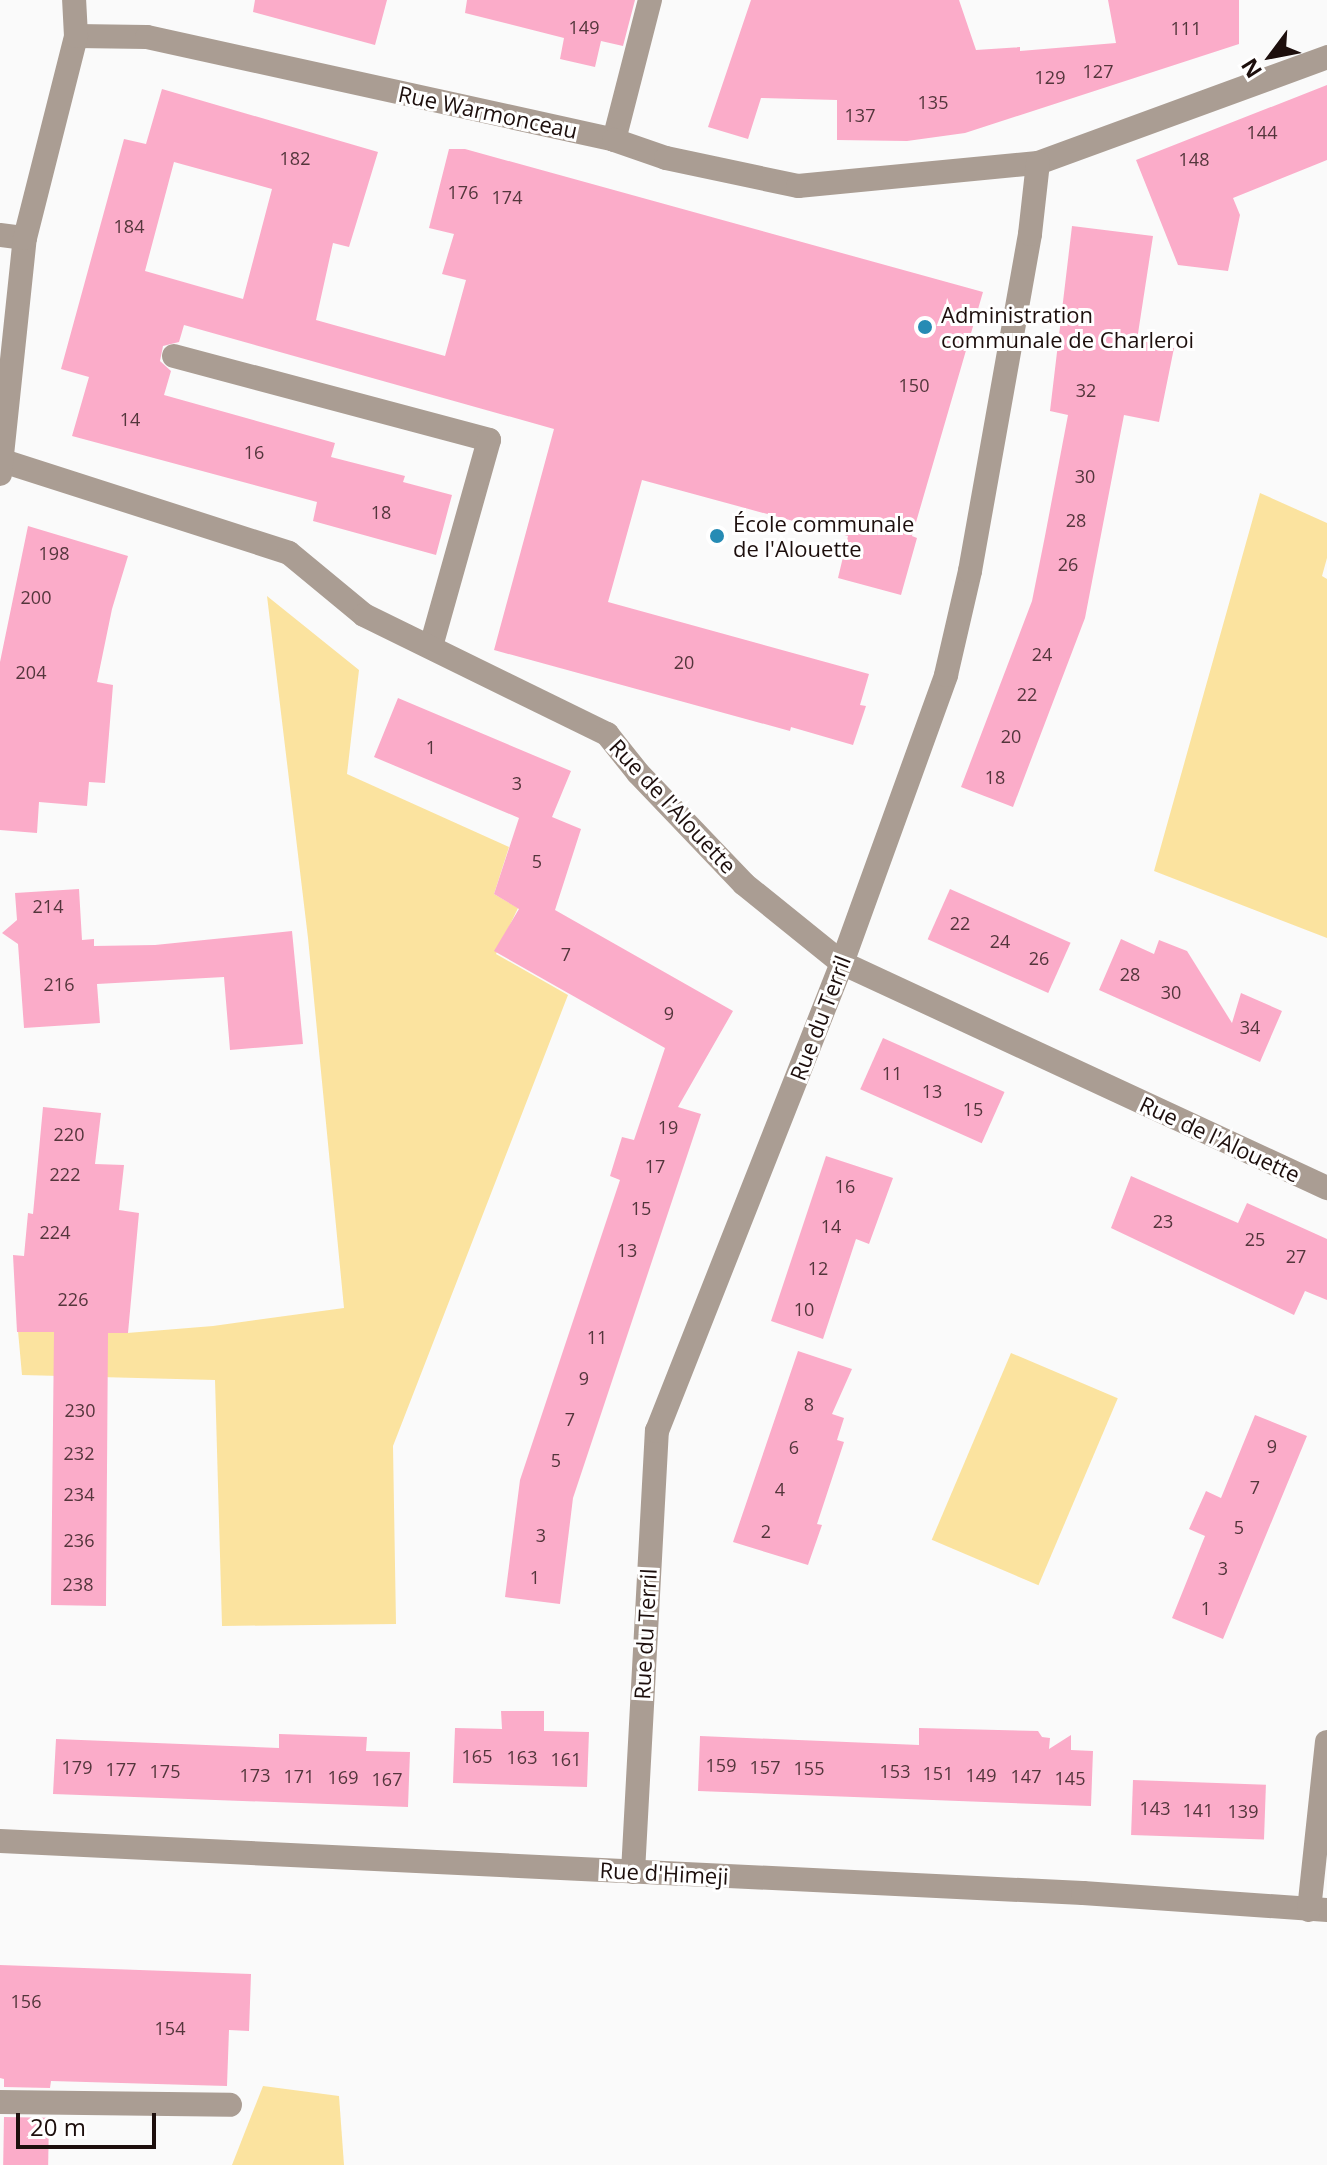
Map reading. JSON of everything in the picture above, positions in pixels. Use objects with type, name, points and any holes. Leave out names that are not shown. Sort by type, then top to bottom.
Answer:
[{"type":"street","points":[[2,468],[25,238],[76,36],[74,0]]},
{"type":"street","points":[[614,140],[650,0]]},
{"type":"street","name":"Rue Warmonceau","points":[[76,36],[147,37],[614,140],[666,158],[798,186],[1038,163],[1327,57]]},
{"type":"street","name":"Rue du Terril","points":[[633,1872],[657,1431],[842,963],[946,675],[970,571],[1030,234],[1038,163]]},
{"type":"street","points":[[0,235],[25,238]]},
{"type":"street","points":[[174,356],[489,440],[431,647]]},
{"type":"street","name":"Rue de l'Alouette","points":[[2,468],[289,553],[364,615],[607,734],[638,773],[744,884],[842,963],[1327,1188]]},
{"type":"street","points":[[1318,1910],[1327,1742]]},
{"type":"street","name":"Rue d'Himeji","points":[[0,1841],[1083,1893],[1318,1910]]},
{"type":"street","points":[[0,2102],[230,2105]]},
{"type":"shaded area","points":[[1260,493],[1327,523],[1327,558],[1322,576],[1327,579],[1327,938],[1154,871]]},
{"type":"shaded area","points":[[267,596],[359,670],[347,774],[509,847],[494,894],[518,908],[496,954],[568,995],[393,1446],[396,1624],[222,1626],[215,1380],[22,1375],[18,1331],[127,1333],[213,1326],[344,1308],[308,938]]},
{"type":"shaded area","points":[[1011,1353],[1118,1398],[1038,1585],[932,1540]]},
{"type":"shaded area","points":[[263,2086],[339,2096],[344,2165],[232,2165]]},
{"type":"building","points":[[255,0],[387,0],[375,45],[253,12]]},
{"type":"building","points":[[467,0],[635,0],[623,46],[601,41],[595,67],[560,59],[564,38],[465,13]]},
{"type":"building","points":[[751,0],[959,0],[976,50],[1020,47],[1020,51],[1116,43],[1108,0],[1239,0],[1239,44],[965,133],[907,141],[837,140],[837,100],[761,98],[748,139],[708,127]]},
{"type":"building","points":[[1327,85],[1327,160],[1233,198],[1240,215],[1228,271],[1178,265],[1136,160]]},
{"type":"building","points":[[162,89],[378,152],[349,247],[333,243],[316,320],[445,356],[466,280],[442,274],[454,234],[429,228],[449,149],[465,149],[983,292],[912,536],[917,538],[901,595],[838,578],[848,536],[642,480],[608,602],[869,674],[860,705],[866,706],[853,745],[791,727],[790,731],[494,650],[554,429],[184,325],[179,342],[163,346],[160,361],[171,371],[164,395],[335,443],[331,457],[405,476],[403,482],[452,495],[436,555],[313,521],[317,502],[72,436],[89,377],[61,369],[124,139],[146,144]],"holes":[[[174,162],[272,189],[243,299],[145,271]]]},
{"type":"building","points":[[1072,226],[1153,236],[1137,340],[1174,348],[1159,422],[1124,415],[1085,618],[1013,807],[961,787],[1032,601],[1045,536],[1068,415],[1050,411]]},
{"type":"building","points":[[28,526],[128,556],[112,609],[97,682],[113,685],[105,783],[89,782],[87,806],[39,802],[37,833],[0,830],[0,662]]},
{"type":"building","points":[[398,698],[571,771],[552,817],[581,829],[555,910],[733,1011],[678,1107],[701,1114],[573,1498],[560,1604],[505,1597],[520,1480],[620,1180],[610,1176],[622,1137],[634,1140],[665,1048],[494,951],[519,909],[494,894],[519,818],[374,757]]},
{"type":"building","points":[[79,889],[82,940],[94,939],[94,946],[155,945],[292,931],[303,1044],[230,1050],[224,977],[97,984],[100,1023],[24,1028],[18,944],[2,933],[17,920],[15,893]]},
{"type":"building","points":[[950,889],[1071,943],[1048,993],[928,939]]},
{"type":"building","points":[[1121,939],[1154,954],[1159,940],[1187,951],[1232,1023],[1241,993],[1282,1011],[1260,1062],[1099,990]]},
{"type":"building","points":[[883,1038],[1005,1092],[982,1143],[860,1089]]},
{"type":"building","points":[[43,1107],[101,1113],[95,1164],[124,1165],[119,1210],[139,1213],[128,1333],[108,1333],[106,1606],[51,1605],[54,1332],[17,1332],[13,1255],[24,1256],[28,1213],[33,1214]]},
{"type":"building","points":[[826,1156],[893,1178],[869,1244],[856,1239],[823,1339],[771,1321]]},
{"type":"building","points":[[1131,1176],[1238,1223],[1247,1203],[1327,1239],[1327,1300],[1305,1291],[1294,1315],[1111,1228]]},
{"type":"building","points":[[798,1351],[852,1369],[832,1414],[844,1418],[837,1440],[844,1442],[817,1524],[822,1525],[808,1565],[733,1542]]},
{"type":"building","points":[[1255,1415],[1307,1436],[1223,1639],[1172,1618],[1205,1536],[1189,1529],[1206,1491],[1221,1498]]},
{"type":"building","points":[[501,1711],[544,1711],[544,1731],[589,1732],[587,1787],[453,1783],[455,1728],[502,1729]]},
{"type":"building","points":[[919,1728],[1038,1731],[1042,1737],[1050,1738],[1049,1749],[1071,1735],[1071,1750],[1093,1751],[1091,1806],[698,1791],[700,1736],[919,1745]]},
{"type":"building","points":[[279,1734],[367,1737],[366,1751],[410,1752],[408,1807],[53,1794],[56,1739],[279,1748]]},
{"type":"building","points":[[1133,1780],[1266,1785],[1264,1840],[1131,1835]]},
{"type":"building","points":[[0,1965],[251,1974],[249,2031],[229,2030],[227,2086],[51,2081],[50,2088],[4,2087],[4,2079],[0,2078]]},
{"type":"building","points":[[4,2117],[49,2118],[48,2165],[3,2165]]},
{"type":"place","name":"Administration communale de Charleroi","points":[[925,327]]},
{"type":"place","name":"École communale de l'Alouette","points":[[717,536]]}]
